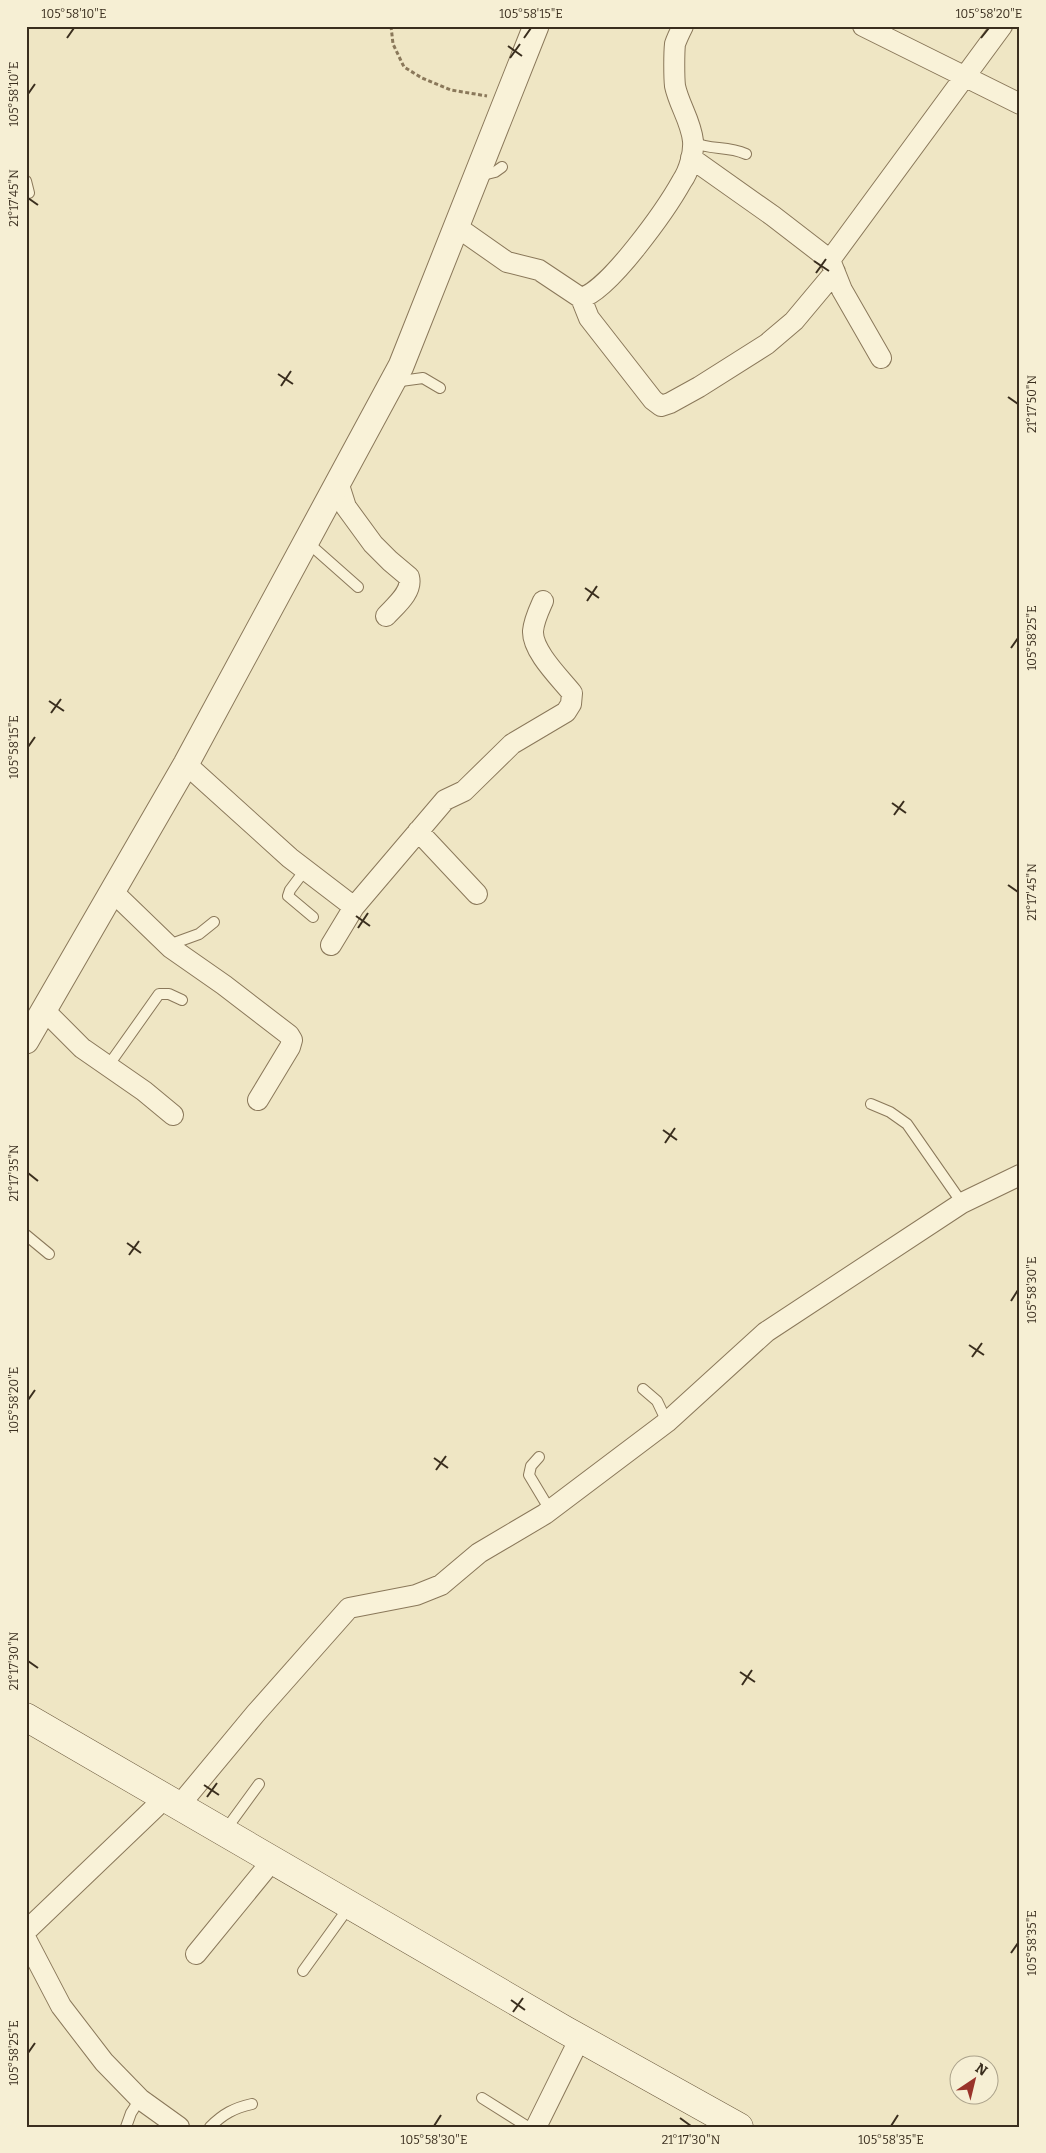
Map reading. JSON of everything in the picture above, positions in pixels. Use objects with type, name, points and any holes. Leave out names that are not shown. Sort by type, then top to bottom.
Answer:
[{"type":"main road","points":[[26,1718],[580,2038],[740,2127]]},
{"type":"street","points":[[26,1041],[186,764],[305,540],[394,378],[457,227],[492,164],[507,99],[536,26]]},
{"type":"street","points":[[581,298],[587,297],[613,276],[684,180],[692,150],[690,124],[675,86],[675,44],[683,26]]},
{"type":"street","points":[[863,26],[1020,104]]},
{"type":"street","points":[[457,227],[507,262],[539,270],[581,298],[589,318],[653,400],[661,406],[670,403],[767,344],[794,321],[986,46],[1002,26]]},
{"type":"street","points":[[692,150],[833,266],[842,290],[882,358]]},
{"type":"street","points":[[338,482],[346,507],[373,544],[408,575],[410,580],[406,592],[386,616]]},
{"type":"street","points":[[331,945],[354,907],[446,800],[464,791],[512,744],[566,712],[571,704],[572,694],[535,646],[533,631],[536,617],[543,601]]},
{"type":"street","points":[[186,764],[305,870],[354,907]]},
{"type":"street","points":[[418,831],[477,894]]},
{"type":"street","points":[[112,891],[171,948],[224,985],[289,1035],[292,1040],[258,1100]]},
{"type":"street","points":[[44,1010],[82,1048],[144,1091],[173,1115]]},
{"type":"street","points":[[26,1931],[171,1803],[256,1713],[350,1608],[370,1602],[416,1595],[441,1585],[479,1553],[550,1510],[667,1422],[766,1332],[962,1203],[1020,1176]]},
{"type":"street","points":[[196,1954],[272,1861]]},
{"type":"street","points":[[28,1950],[61,2006],[104,2062],[140,2099],[179,2127]]},
{"type":"street","points":[[536,2127],[580,2038]]},
{"type":"lane","points":[[692,150],[734,148],[746,154]]},
{"type":"lane","points":[[26,181],[29,193]]},
{"type":"lane","points":[[394,378],[401,381],[423,378],[440,388]]},
{"type":"lane","points":[[305,540],[358,587]]},
{"type":"lane","points":[[305,870],[290,890],[288,896],[313,917]]},
{"type":"lane","points":[[171,948],[177,942],[199,934],[214,922]]},
{"type":"lane","points":[[108,1066],[158,994],[169,994],[182,1000]]},
{"type":"lane","points":[[871,1104],[890,1112],[907,1124],[962,1203]]},
{"type":"lane","points":[[26,1234],[49,1254]]},
{"type":"lane","points":[[643,1389],[657,1402],[667,1422]]},
{"type":"lane","points":[[539,1457],[530,1466],[529,1475],[550,1510]]},
{"type":"lane","points":[[223,1833],[259,1784]]},
{"type":"lane","points":[[303,1971],[350,1906]]},
{"type":"lane","points":[[482,2098],[528,2127]]},
{"type":"lane","points":[[126,2127],[131,2113],[140,2099]]},
{"type":"lane","points":[[210,2127],[223,2114],[252,2104]]},
{"type":"path","points":[[392,26],[393,44],[404,66],[422,78],[451,90],[507,99]]}]
